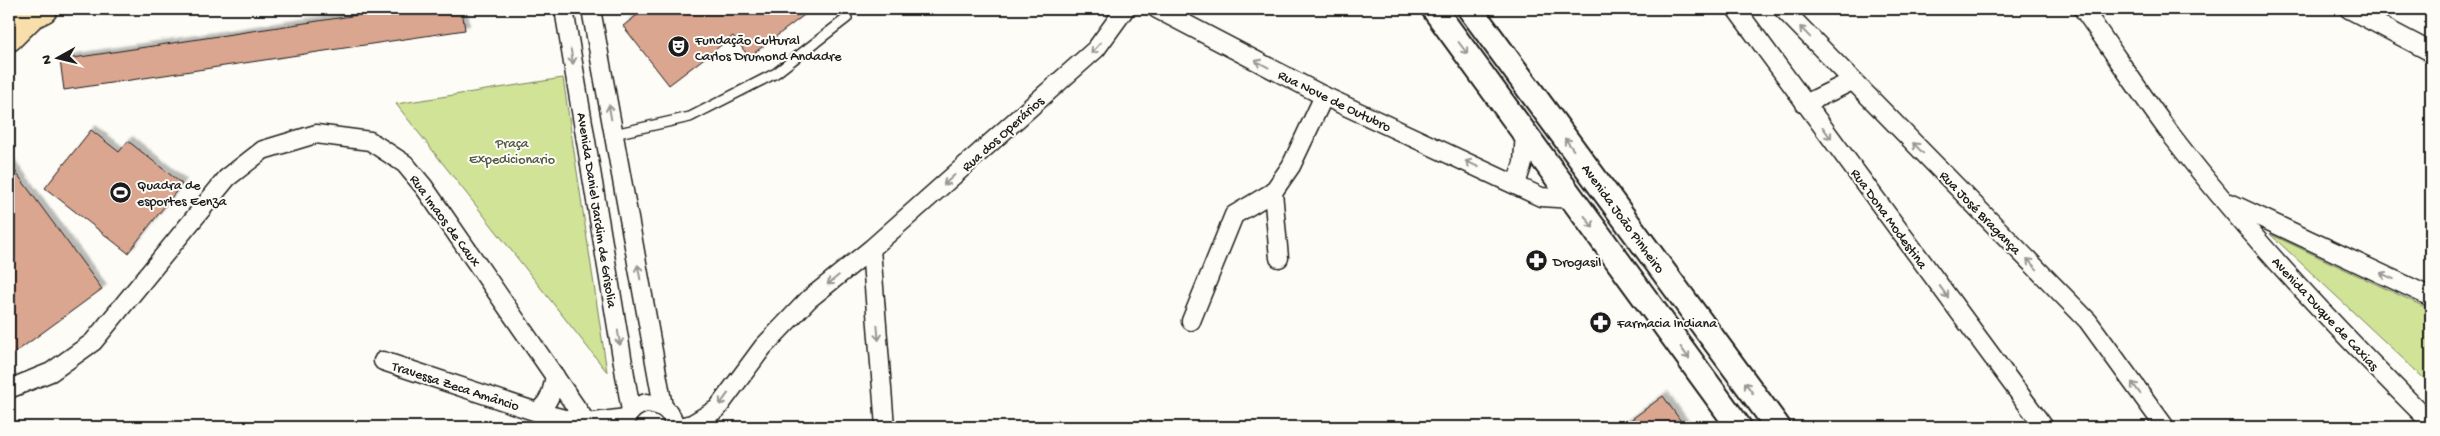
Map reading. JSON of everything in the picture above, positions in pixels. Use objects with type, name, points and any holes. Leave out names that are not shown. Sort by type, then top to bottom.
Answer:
[{"type":"main road","points":[[9,37],[31,15],[43,9]]},
{"type":"main road","points":[[1434,9],[1525,131],[1572,200],[1739,427]]},
{"type":"main road","name":"Avenida João Pinheiro","points":[[1470,9],[1778,427]]},
{"type":"street","name":"Avenida Daniel Jardim de Grisolia","points":[[564,9],[627,419]]},
{"type":"street","name":"Avenida Daniel Jardim de Grisolia","points":[[591,9],[662,406],[669,412],[675,427]]},
{"type":"street","name":"Rua dos Operários","points":[[679,427],[692,424],[717,409],[763,347],[809,299],[871,249],[1096,49],[1125,9]]},
{"type":"street","name":"Rua Nove de Outubro","points":[[1157,9],[1324,96],[1541,197],[1572,200]]},
{"type":"street","name":"Rua Dona Modestina","points":[[1736,9],[2044,427]]},
{"type":"street","name":"Rua José Bragança","points":[[1783,9],[2088,322],[2165,427]]},
{"type":"street","name":"Avenida Duque de Caxias","points":[[2083,9],[2172,136],[2224,200],[2332,324],[2431,423]]},
{"type":"street","points":[[2349,9],[2431,52]]},
{"type":"street","points":[[1805,104],[1852,81]]},
{"type":"street","points":[[1191,321],[1234,215],[1273,192],[1291,166],[1324,96]]},
{"type":"street","points":[[1516,184],[1523,163],[1525,131]]},
{"type":"street","name":"Rua Imaos de Caux","points":[[9,389],[51,372],[94,342],[227,178],[263,150],[316,134],[370,141],[405,164],[424,187],[591,425]]},
{"type":"street","points":[[1273,192],[1279,258]]},
{"type":"street","name":"Avenida Duque de Caxias","points":[[2224,200],[2431,297]]},
{"type":"street","points":[[871,249],[885,427]]},
{"type":"street","name":"Travessa Zeca Amâncio","points":[[383,361],[537,412],[591,425]]},
{"type":"street","points":[[537,412],[546,406],[555,376]]},
{"type":"street","points":[[591,425],[627,419],[646,403],[662,406]]},
{"type":"lane","points":[[614,134],[690,117],[776,72],[847,18]]},
{"type":"green space","name":"Praça Expedicionario","points":[[563,78],[607,372],[396,104]]},
{"type":"green space","points":[[2270,234],[2431,310],[2431,385]]},
{"type":"building","points":[[357,9],[386,9],[387,12],[406,9],[462,9],[465,30],[64,90],[60,60],[358,15]]},
{"type":"building","name":"Fundação Cultural Carlos Drumond Andadre","points":[[645,9],[812,9],[749,57],[733,36],[669,85],[623,26]]},
{"type":"building","name":"Quadra de esportes Eenza","points":[[91,130],[119,152],[128,141],[182,184],[128,253],[45,188]]},
{"type":"building","points":[[9,163],[102,289],[9,357]]},
{"type":"building","points":[[1663,396],[1685,427],[1621,427]]},
{"type":"place","name":"Fundação Cultural Carlos Drumond Andadre","points":[[679,47]]},
{"type":"place","name":"Quadra de esportes Eenza","points":[[121,192]]},
{"type":"place","name":"Drogasil","points":[[1537,261]]},
{"type":"place","name":"Farmacia Indiana","points":[[1601,322]]}]
